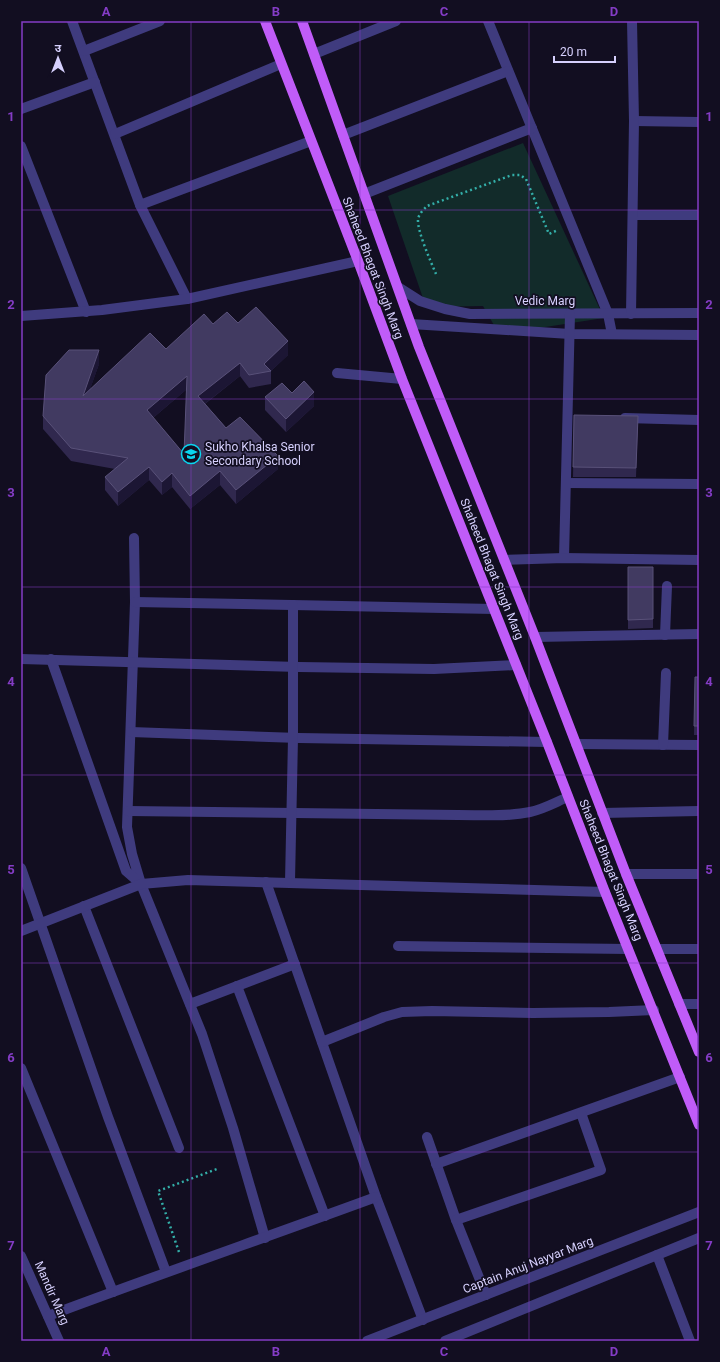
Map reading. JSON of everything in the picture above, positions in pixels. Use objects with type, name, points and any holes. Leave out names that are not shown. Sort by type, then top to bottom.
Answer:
[{"type":"main road","name":"Shaheed Bhagat Singh Marg","points":[[265,21],[402,379],[699,1125]]},
{"type":"main road","name":"Shaheed Bhagat Singh Marg","points":[[302,21],[411,324],[535,637],[626,874],[699,1052]]},
{"type":"street","points":[[72,21],[140,205],[187,299]]},
{"type":"street","points":[[84,51],[160,21]]},
{"type":"street","points":[[314,54],[396,21]]},
{"type":"street","points":[[488,21],[608,314],[612,334]]},
{"type":"street","points":[[631,314],[634,120],[632,21]]},
{"type":"street","points":[[115,134],[281,64]]},
{"type":"street","points":[[343,135],[508,71]]},
{"type":"street","points":[[21,109],[95,82]]},
{"type":"street","points":[[634,120],[699,122]]},
{"type":"street","points":[[364,194],[532,128]]},
{"type":"street","points":[[140,205],[311,141]]},
{"type":"street","points":[[21,146],[86,312]]},
{"type":"street","points":[[633,215],[699,216]]},
{"type":"street","points":[[21,316],[86,312],[187,299],[358,261]]},
{"type":"street","name":"Vedic Marg","points":[[398,287],[420,301],[445,309],[470,314],[699,313]]},
{"type":"street","points":[[564,558],[566,483],[571,417],[570,314]]},
{"type":"street","points":[[411,324],[570,334],[699,335]]},
{"type":"street","points":[[337,373],[402,379]]},
{"type":"street","points":[[614,418],[699,420]]},
{"type":"street","points":[[566,483],[699,484]]},
{"type":"street","points":[[134,538],[135,602],[127,827],[132,854],[141,884],[202,1034],[233,1128],[265,1238]]},
{"type":"street","points":[[504,560],[564,558],[699,560]]},
{"type":"street","points":[[665,635],[667,586]]},
{"type":"street","points":[[135,602],[494,609]]},
{"type":"street","points":[[290,882],[293,738],[293,605]]},
{"type":"street","points":[[535,637],[699,634]]},
{"type":"street","points":[[21,659],[293,667],[434,669],[516,665]]},
{"type":"street","points":[[51,659],[126,871],[141,884]]},
{"type":"street","points":[[663,745],[666,673]]},
{"type":"street","points":[[131,732],[293,738],[547,742]]},
{"type":"street","points":[[576,744],[699,745]]},
{"type":"street","points":[[128,811],[509,815],[530,812],[568,797]]},
{"type":"street","points":[[602,813],[699,812]]},
{"type":"street","points":[[21,868],[108,1117],[166,1272]]},
{"type":"street","points":[[626,874],[699,874]]},
{"type":"street","points":[[21,931],[141,884],[188,880],[605,892]]},
{"type":"street","points":[[266,882],[376,1197],[423,1320]]},
{"type":"street","points":[[84,906],[179,1148]]},
{"type":"street","points":[[398,946],[628,949]]},
{"type":"street","points":[[657,949],[699,948]]},
{"type":"street","points":[[190,1004],[295,964]]},
{"type":"street","points":[[237,986],[325,1216]]},
{"type":"street","points":[[679,1004],[699,1004]]},
{"type":"street","points":[[322,1042],[384,1017],[402,1012],[432,1011],[548,1013],[654,1010]]},
{"type":"street","points":[[21,1068],[113,1292]]},
{"type":"street","points":[[436,1164],[680,1077]]},
{"type":"street","points":[[456,1220],[602,1170],[581,1112]]},
{"type":"street","points":[[427,1137],[456,1220],[486,1295]]},
{"type":"street","points":[[48,1316],[184,1265],[265,1238],[376,1197]]},
{"type":"street","name":"Captain Anuj Nayyar Marg","points":[[367,1341],[699,1212]]},
{"type":"street","points":[[445,1341],[699,1238]]},
{"type":"street","points":[[657,1255],[690,1341]]},
{"type":"street","name":"Mandir Marg","points":[[21,1256],[59,1341]]},
{"type":"path","points":[[436,274],[420,232],[418,218],[422,211],[427,206],[512,175],[520,175],[526,179],[549,234]]},
{"type":"path","points":[[184,1265],[158,1191],[217,1169]]},
{"type":"green space","points":[[523,143],[604,318],[499,334],[483,306],[426,307],[388,196]]},
{"type":"building","points":[[256,307],[288,341],[264,364],[271,371],[249,375],[240,363],[198,396],[226,428],[240,417],[278,456],[236,490],[220,471],[190,496],[172,473],[162,482],[149,467],[118,492],[105,477],[128,458],[71,448],[43,416],[46,375],[69,350],[99,350],[83,396],[150,333],[166,349],[204,314],[213,324],[227,312],[238,323]],"holes":[[[187,376],[184,454],[147,410]]]},
{"type":"building","points":[[304,381],[314,392],[286,419],[265,397],[282,383],[292,393]]},
{"type":"building","points":[[574,415],[638,416],[636,468],[573,467]]},
{"type":"building","points":[[628,567],[653,567],[653,619],[628,620]]},
{"type":"building","points":[[695,677],[699,677],[699,726],[694,726]]},
{"type":"place","name":"Sukho Khalsa Senior Secondary School","points":[[191,454]]}]
